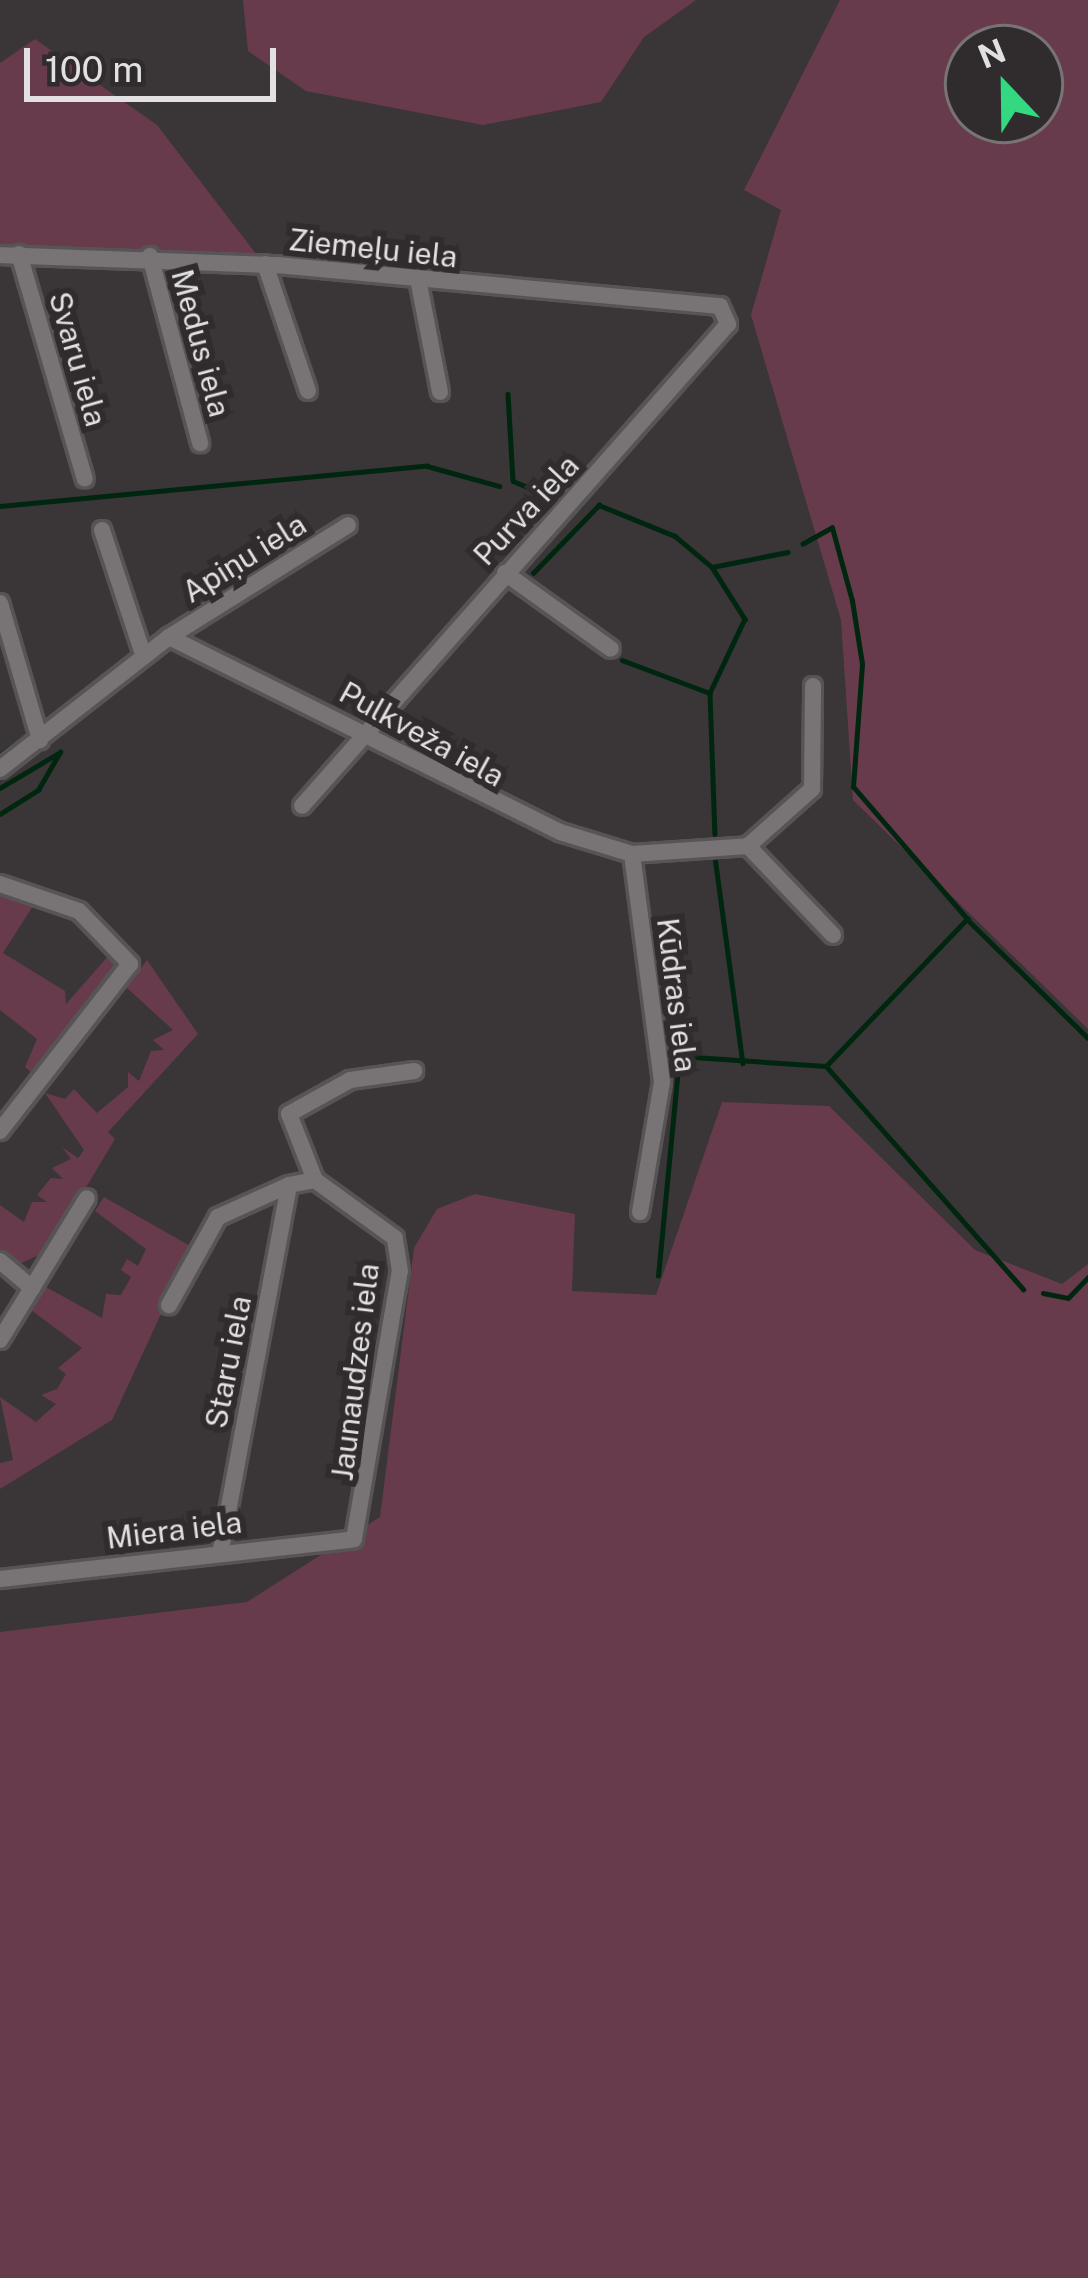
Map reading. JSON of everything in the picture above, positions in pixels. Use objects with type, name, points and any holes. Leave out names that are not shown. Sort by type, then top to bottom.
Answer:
[{"type":"street","name":"Ziemeļu iela","points":[[9,254],[150,256],[265,264],[418,284],[699,298],[728,324]]},
{"type":"street","name":"Svaru iela","points":[[9,254],[86,479]]},
{"type":"street","name":"Medus iela","points":[[150,256],[200,443]]},
{"type":"street","points":[[265,264],[308,391]]},
{"type":"street","points":[[418,284],[440,392]]},
{"type":"street","name":"Purva iela","points":[[302,806],[360,730],[728,324]]},
{"type":"street","name":"Apiņu iela","points":[[170,637],[348,525]]},
{"type":"street","points":[[102,530],[143,654]]},
{"type":"street","points":[[505,573],[610,649]]},
{"type":"street","points":[[0,603],[40,740]]},
{"type":"street","points":[[0,769],[170,637]]},
{"type":"street","name":"Pulkveža iela","points":[[170,637],[360,730],[493,805],[632,854],[748,846]]},
{"type":"street","points":[[813,686],[812,788],[748,846],[833,935]]},
{"type":"street","name":"Kūdras iela","points":[[632,854],[662,1082],[640,1213]]},
{"type":"street","points":[[0,884],[80,911],[130,964],[0,1131]]},
{"type":"street","points":[[169,1305],[218,1217],[289,1185],[314,1180],[289,1114],[350,1080],[414,1071]]},
{"type":"street","name":"Jaunaudzes iela","points":[[314,1180],[371,1211],[395,1238],[400,1270],[354,1539]]},
{"type":"street","name":"Staru iela","points":[[221,1549],[289,1185]]},
{"type":"street","points":[[0,1340],[87,1198]]},
{"type":"street","points":[[0,1261],[32,1288]]},
{"type":"street","name":"Miera iela","points":[[0,1580],[221,1549],[354,1539]]},
{"type":"shaded area","points":[[243,0],[696,0],[644,37],[601,102],[483,125],[306,91],[248,51]]},
{"type":"shaded area","points":[[840,0],[1088,0],[1088,1029],[853,800],[841,620],[751,315],[781,210],[744,190]]},
{"type":"shaded area","points":[[35,39],[157,125],[260,259],[0,245],[0,63]]},
{"type":"shaded area","points":[[0,893],[36,901],[3,953],[65,991],[66,1004],[110,954],[119,963],[34,1075],[25,1067],[37,1039],[0,1010]]},
{"type":"shaded area","points":[[147,960],[198,1034],[108,1132],[115,1139],[48,1251],[19,1264],[0,1252],[0,1205],[24,1222],[32,1202],[47,1202],[37,1195],[51,1178],[63,1179],[52,1168],[71,1159],[62,1147],[78,1158],[84,1150],[45,1093],[65,1099],[74,1089],[97,1113],[128,1087],[128,1072],[139,1081],[151,1051],[164,1050],[153,1040],[173,1030],[126,987]]},
{"type":"shaded area","points":[[722,1102],[829,1106],[975,1250],[1062,1284],[1088,1264],[1088,2278],[0,2278],[0,1632],[247,1602],[380,1517],[414,1248],[437,1209],[475,1194],[575,1214],[572,1291],[656,1295]]},
{"type":"shaded area","points":[[104,1197],[192,1247],[112,1420],[0,1489],[0,1463],[13,1460],[0,1397],[36,1422],[56,1404],[41,1395],[57,1389],[66,1374],[58,1368],[82,1348],[31,1310],[46,1287],[102,1318],[106,1294],[121,1295],[131,1277],[121,1270],[127,1259],[138,1266],[146,1249],[95,1211]]},
{"type":"waterway","points":[[508,394],[513,481],[561,501]]},
{"type":"waterway","points":[[0,506],[427,466],[499,486]]},
{"type":"waterway","points":[[533,573],[599,505],[675,536],[712,567],[745,619],[710,693],[715,834]]},
{"type":"waterway","points":[[658,1276],[679,1056],[826,1066],[967,919],[853,787],[862,664],[852,601],[832,528],[803,544]]},
{"type":"waterway","points":[[712,567],[788,552]]},
{"type":"waterway","points":[[622,660],[710,693]]},
{"type":"waterway","points":[[0,755],[30,733]]},
{"type":"waterway","points":[[0,814],[38,790],[60,752]]},
{"type":"waterway","points":[[0,788],[57,754]]},
{"type":"waterway","points":[[715,857],[743,1063]]},
{"type":"waterway","points":[[968,920],[1088,1038]]},
{"type":"waterway","points":[[826,1066],[1023,1289]]},
{"type":"waterway","points":[[1043,1293],[1068,1298],[1088,1277]]}]
